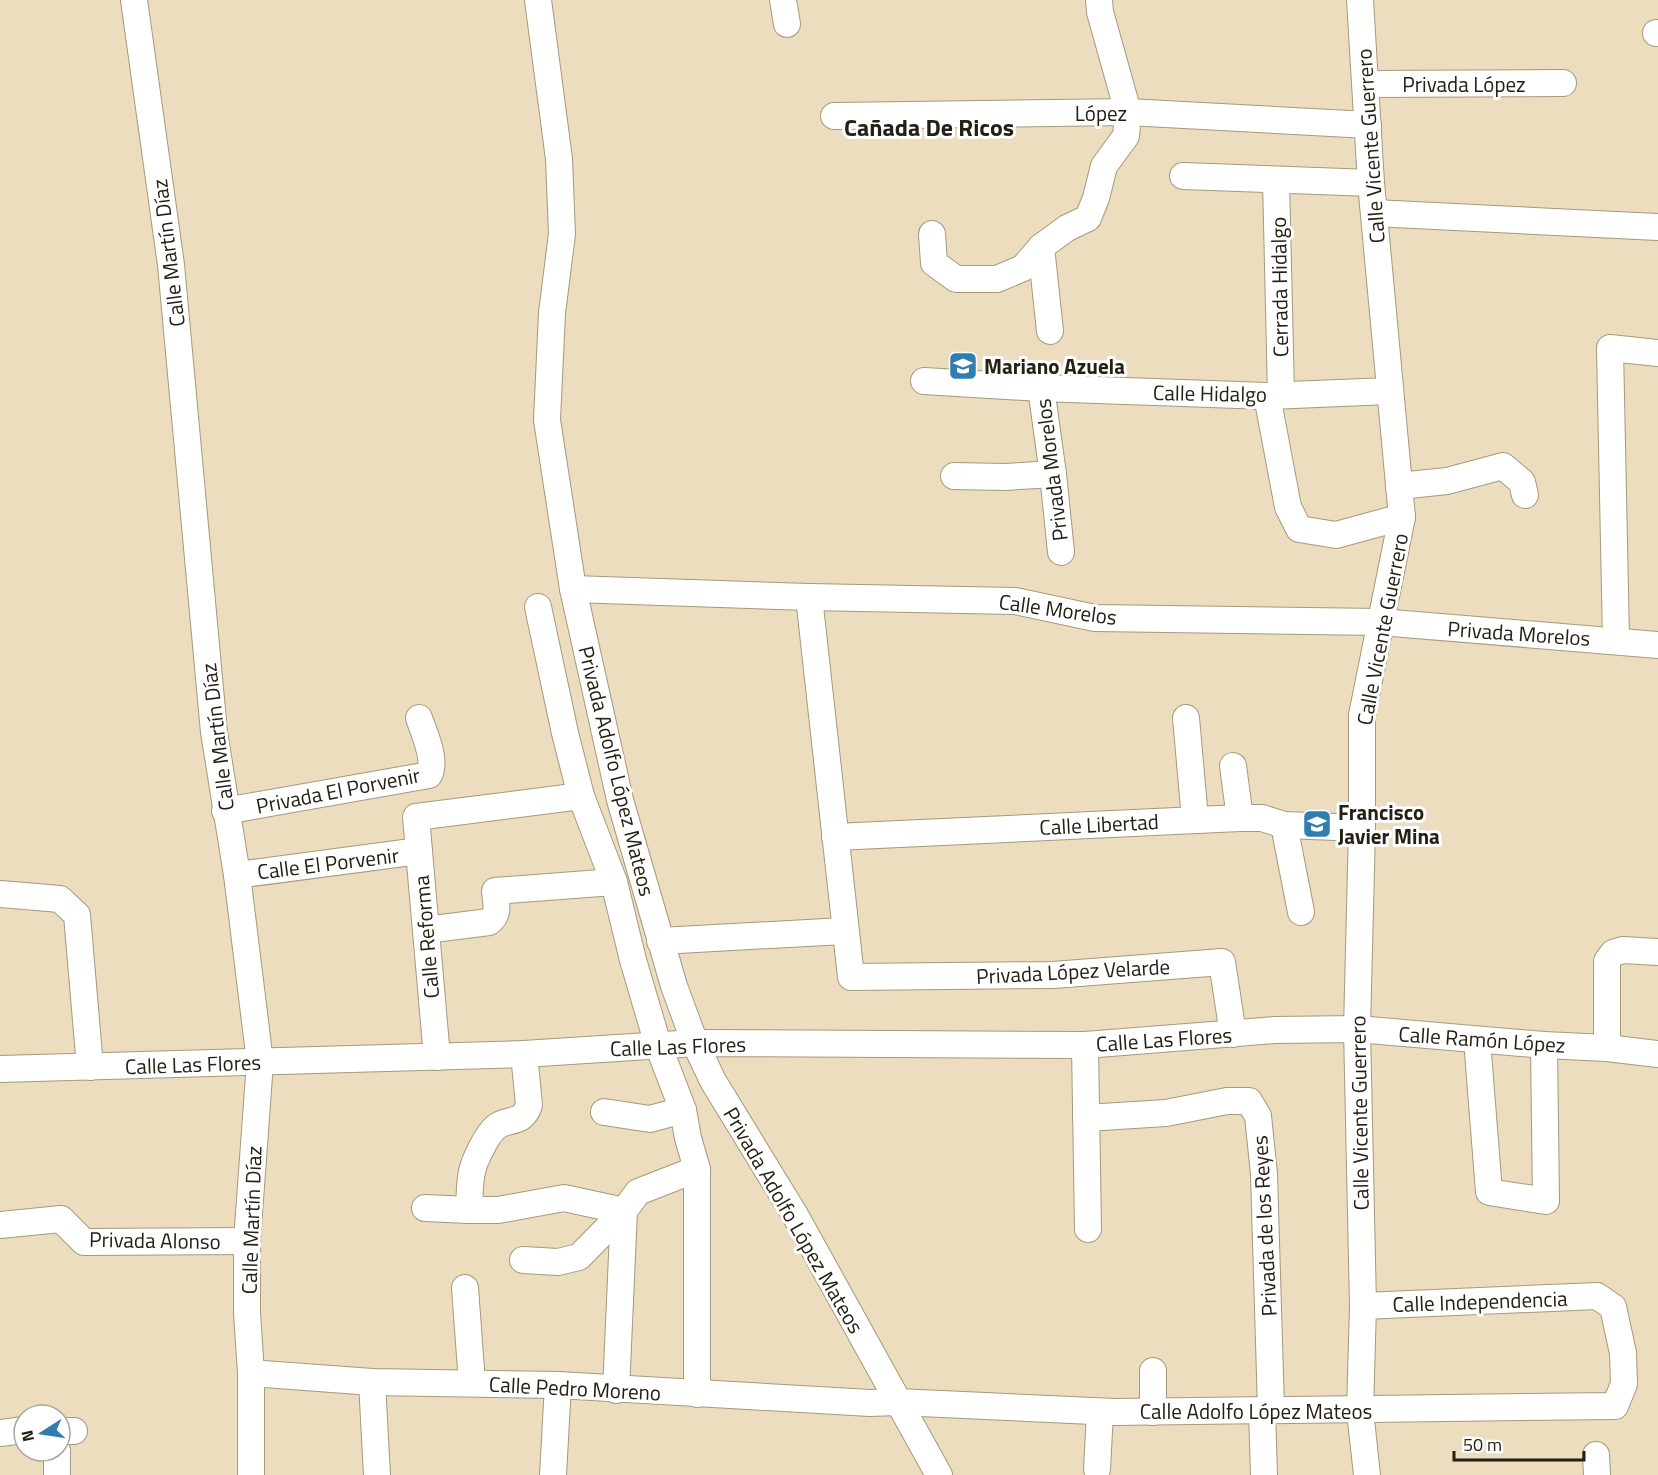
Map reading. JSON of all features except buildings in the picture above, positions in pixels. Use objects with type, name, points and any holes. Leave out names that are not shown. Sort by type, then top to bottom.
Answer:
[{"type":"street","name":"Calle Martín Díaz","points":[[134,0],[171,265],[214,732],[237,874],[260,1062],[247,1241],[251,1475]]},
{"type":"street","name":"Privada Adolfo López Mateos","points":[[538,0],[559,159],[562,234],[552,313],[547,420],[573,589],[620,800],[660,941],[675,1044],[713,1081],[795,1215],[939,1475]]},
{"type":"street","points":[[932,234],[934,263],[956,279],[997,279],[1023,268],[1041,247],[1067,228],[1088,218],[1104,166],[1126,136],[1128,112],[1100,12],[1099,0]]},
{"type":"street","name":"Calle Vicente Guerrero","points":[[1360,0],[1371,183],[1402,517],[1362,715],[1357,1029],[1363,1306],[1360,1410],[1366,1475]]},
{"type":"street","name":"Privada López","points":[[1366,84],[1563,83]]},
{"type":"street","name":"López","points":[[834,116],[1128,112],[1368,124]]},
{"type":"street","points":[[1183,176],[1371,183]]},
{"type":"street","name":"Cerrada Hidalgo","points":[[1276,180],[1274,395],[1288,507],[1299,529],[1335,535],[1402,517]]},
{"type":"street","points":[[1374,213],[1658,227]]},
{"type":"street","points":[[1041,247],[1050,332]]},
{"type":"street","points":[[1616,640],[1610,348],[1658,353]]},
{"type":"street","name":"Calle Hidalgo","points":[[924,381],[1041,388],[1274,395],[1389,392]]},
{"type":"street","name":"Privada Morelos","points":[[1041,388],[1053,474],[1060,552]]},
{"type":"street","points":[[1399,486],[1447,481],[1503,466],[1522,482],[1524,495]]},
{"type":"street","points":[[954,476],[1005,477],[1053,474]]},
{"type":"street","name":"Calle Morelos","points":[[573,589],[808,597],[1015,600],[1095,618],[1380,622]]},
{"type":"street","points":[[660,941],[844,931],[808,597]]},
{"type":"street","points":[[538,607],[581,796],[614,882],[633,960],[675,1044],[683,1110],[697,1169],[698,1394]]},
{"type":"street","name":"Privada Morelos","points":[[1380,622],[1658,645]]},
{"type":"street","name":"Privada El Porvenir","points":[[225,811],[429,775],[431,771],[430,754],[419,718]]},
{"type":"street","points":[[1186,718],[1195,819]]},
{"type":"street","points":[[1233,766],[1240,818]]},
{"type":"street","name":"Calle Reforma","points":[[437,1057],[416,817],[581,796]]},
{"type":"street","name":"Calle Libertad","points":[[835,837],[1240,818],[1262,819],[1284,825],[1362,828]]},
{"type":"street","points":[[1284,825],[1301,912]]},
{"type":"street","name":"Calle El Porvenir","points":[[237,874],[419,851]]},
{"type":"street","points":[[426,930],[489,922],[496,916],[497,911],[495,891],[614,882]]},
{"type":"street","points":[[0,894],[60,899],[76,915],[90,1067]]},
{"type":"street","name":"Privada López Velarde","points":[[844,931],[851,977],[1053,975],[1222,962],[1233,1034]]},
{"type":"street","points":[[1607,1048],[1607,961],[1613,953],[1623,950],[1658,952]]},
{"type":"street","name":"Calle Las Flores","points":[[0,1070],[524,1054],[675,1044],[1085,1045],[1275,1030],[1357,1029]]},
{"type":"street","name":"Calle Ramón López","points":[[1357,1029],[1658,1054]]},
{"type":"street","points":[[1477,1040],[1489,1192],[1546,1201],[1544,1045]]},
{"type":"street","points":[[1085,1045],[1088,1228]]},
{"type":"street","points":[[469,1210],[472,1172],[483,1144],[496,1127],[516,1120],[526,1113],[529,1105],[524,1054]]},
{"type":"street","name":"Privada de los Reyes","points":[[1086,1118],[1166,1113],[1227,1101],[1249,1101],[1258,1116],[1264,1174],[1266,1410]]},
{"type":"street","points":[[604,1112],[650,1119],[683,1110]]},
{"type":"street","points":[[523,1260],[558,1262],[579,1257],[624,1211],[638,1192],[697,1169]]},
{"type":"street","points":[[425,1208],[498,1210],[564,1198],[624,1211]]},
{"type":"street","points":[[616,1389],[624,1211]]},
{"type":"street","name":"Privada Alonso","points":[[0,1225],[61,1219],[84,1242],[247,1241]]},
{"type":"street","points":[[465,1288],[472,1383]]},
{"type":"street","name":"Calle Independencia","points":[[1363,1306],[1597,1296],[1613,1307],[1623,1353],[1624,1384],[1615,1406]]},
{"type":"street","points":[[1153,1371],[1153,1412]]},
{"type":"street","name":"Calle Pedro Moreno","points":[[251,1373],[372,1382],[558,1385],[870,1403],[898,1402]]},
{"type":"street","points":[[372,1382],[377,1475]]},
{"type":"street","points":[[553,1475],[558,1385]]},
{"type":"street","name":"Calle Adolfo López Mateos","points":[[898,1402],[1100,1412],[1615,1406]]},
{"type":"street","points":[[1264,1475],[1266,1410]]},
{"type":"street","points":[[1097,1469],[1100,1412]]},
{"type":"place","name":"Mariano Azuela","points":[[963,366]]},
{"type":"place","name":"Francisco Javier Mina","points":[[1317,824]]},
{"type":"district","name":"Cañada De Ricos","points":[[929,127]]}]
